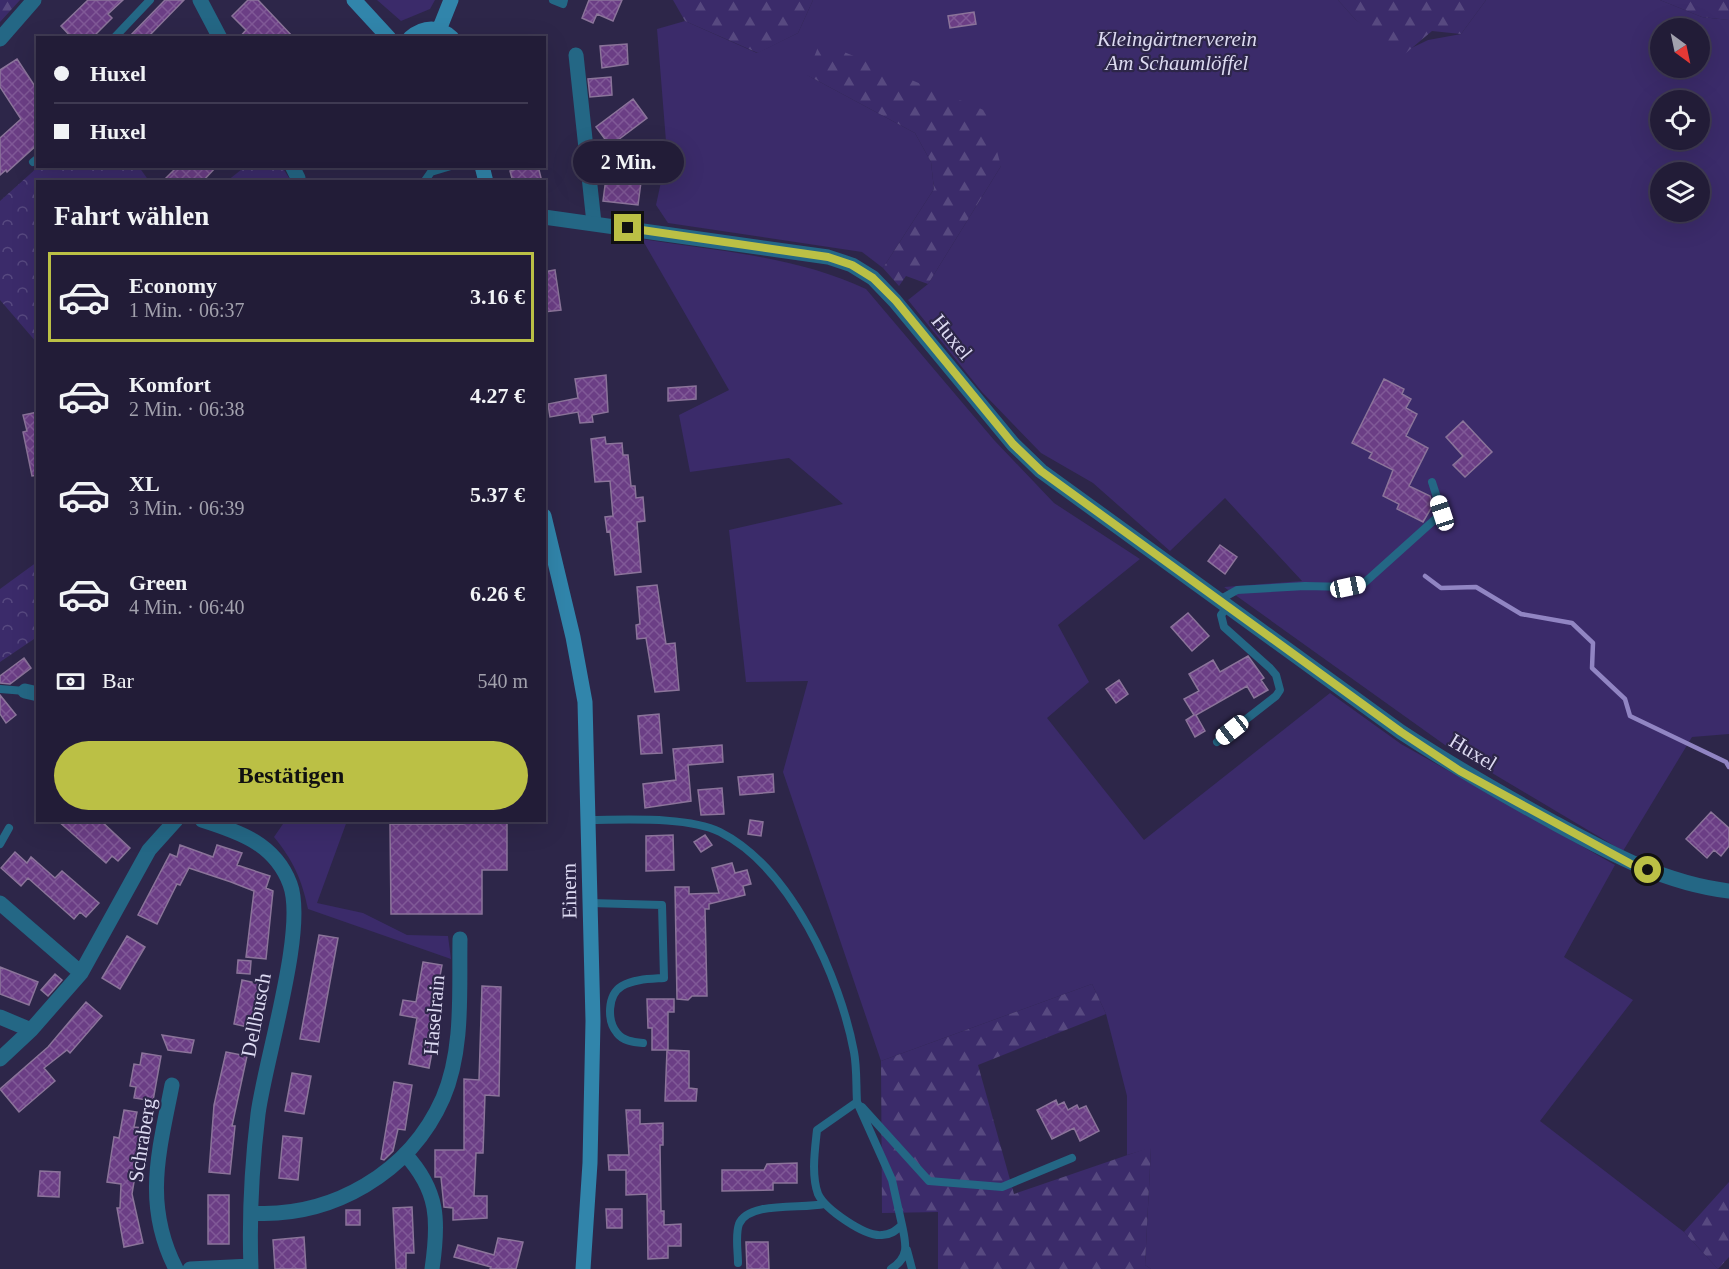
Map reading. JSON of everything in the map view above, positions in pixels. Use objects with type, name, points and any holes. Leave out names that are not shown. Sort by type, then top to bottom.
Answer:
[{"type":"main road","points":[[354,0],[387,36]]},
{"type":"main road","points":[[414,36],[424,29],[445,34],[451,0]]},
{"type":"main road","name":"Einern","points":[[546,524],[573,637],[585,702],[593,1021],[590,1163],[584,1269]]},
{"type":"street","points":[[0,39],[34,0]]},
{"type":"street","points":[[200,0],[219,36]]},
{"type":"street","points":[[576,55],[594,223]]},
{"type":"street","name":"Huxel","points":[[546,217],[828,257],[852,265],[873,278],[896,301],[1013,444],[1041,471],[1225,602],[1401,732],[1460,771],[1631,864],[1700,887],[1729,891]]},
{"type":"street","points":[[0,1059],[31,1030],[81,973],[149,850],[174,822]]},
{"type":"street","name":"Dellbusch","points":[[208,822],[239,832],[264,845],[290,884],[294,902],[293,940],[258,1113],[251,1213],[251,1268]]},
{"type":"street","points":[[0,903],[81,973]]},
{"type":"street","name":"Haselrain","points":[[251,1213],[298,1212],[324,1205],[374,1180],[405,1154],[443,1096],[457,1036],[460,939]]},
{"type":"street","points":[[0,1017],[31,1030]]},
{"type":"street","name":"Schraberg","points":[[172,1085],[156,1169],[155,1200],[164,1238],[176,1269]]},
{"type":"street","points":[[405,1154],[428,1183],[434,1207],[437,1232],[432,1269]]},
{"type":"street","points":[[190,1269],[251,1268]]},
{"type":"lane","points":[[116,36],[150,0]]},
{"type":"lane","points":[[553,0],[563,4],[564,0]]},
{"type":"lane","points":[[425,180],[431,172],[445,168]]},
{"type":"lane","points":[[1216,742],[1276,696],[1280,690],[1276,675],[1270,668],[1224,627],[1221,615],[1225,602],[1237,590],[1305,586],[1348,587],[1363,584],[1442,513],[1432,482]]},
{"type":"lane","points":[[0,689],[31,692]]},
{"type":"lane","points":[[589,820],[682,823],[719,832],[766,868],[787,894],[831,969],[845,1013],[854,1054],[857,1102],[892,1180],[912,1269]]},
{"type":"lane","points":[[0,844],[9,828]]},
{"type":"lane","points":[[590,903],[662,904],[664,978],[640,980],[620,987],[611,1000],[609,1014],[616,1033],[626,1041],[643,1043]]},
{"type":"lane","points":[[857,1102],[929,1181],[1002,1187],[1072,1158]]},
{"type":"lane","points":[[857,1102],[817,1130],[814,1154],[818,1192],[824,1204],[862,1229],[880,1236],[893,1233],[902,1225]]},
{"type":"lane","points":[[738,1263],[737,1230],[740,1222],[748,1213],[763,1209],[824,1204]]},
{"type":"lane","points":[[891,1269],[903,1259],[907,1248]]},
{"type":"green space","points":[[0,0],[20,0],[0,22]]},
{"type":"green space","points":[[377,0],[435,0],[430,9],[401,21]]},
{"type":"green space","points":[[673,0],[813,0],[798,33],[758,53],[685,21]]},
{"type":"green space","name":"Kleingärtnerverein Am Schaumlöffel","points":[[813,0],[1338,0],[1355,19],[1401,53],[1428,40],[1461,34],[1486,0],[1660,0],[1702,17],[1729,20],[1729,734],[1692,737],[1623,851],[1445,745],[1224,587],[1302,581],[1225,498],[1170,551],[1093,483],[1041,453],[982,392],[908,300],[928,284],[1001,166],[807,75],[915,133],[931,162],[934,189],[883,268],[862,252],[668,223],[656,205],[667,154],[657,29],[685,21],[757,53],[798,33]]},
{"type":"green space","points":[[1338,0],[1486,0],[1461,34],[1432,31],[1400,58],[1355,19]]},
{"type":"green space","points":[[1660,0],[1729,0],[1729,20],[1702,17]]},
{"type":"green space","points":[[820,42],[986,111],[1001,166],[928,284],[906,276],[899,286],[883,268],[934,189],[931,162],[915,133],[807,75]]},
{"type":"green space","points":[[37,168],[140,168],[148,180],[36,180],[36,342],[0,300],[0,201]]},
{"type":"green space","points":[[243,168],[283,168],[290,180],[228,180]]},
{"type":"green space","points":[[642,239],[784,262],[812,269],[866,289],[994,440],[1054,503],[1140,559],[1058,625],[1089,682],[1047,718],[1144,840],[1330,693],[1401,744],[1615,865],[1564,957],[1633,1000],[1540,1121],[1684,1232],[1718,1269],[1151,1269],[1145,1265],[1151,1148],[1127,1155],[1127,1096],[1106,1014],[1092,984],[881,1061],[783,772],[808,681],[746,682],[729,530],[843,504],[789,458],[690,472],[679,415],[729,390]]},
{"type":"green space","points":[[36,563],[36,638],[0,662],[0,589]]},
{"type":"green space","points":[[284,822],[347,822],[317,903],[363,913],[407,935],[448,936],[451,959],[308,909],[296,871],[274,837]]},
{"type":"green space","points":[[1092,984],[1106,1014],[978,1065],[1014,1194],[1151,1147],[1145,1265],[1151,1269],[938,1269],[938,1212],[882,1213],[881,1061]]},
{"type":"green space","points":[[1729,1182],[1729,1257],[1718,1269],[1684,1232]]},
{"type":"building","points":[[88,0],[123,0],[108,14],[112,18],[94,36],[70,36],[61,26]]},
{"type":"building","points":[[165,0],[184,0],[149,36],[130,36]]},
{"type":"building","points":[[248,0],[258,0],[292,36],[241,36],[246,30],[232,16]]},
{"type":"building","points":[[589,0],[622,0],[613,21],[597,14],[593,23],[582,18]]},
{"type":"building","points":[[974,12],[976,24],[950,28],[948,16]]},
{"type":"building","points":[[627,44],[628,64],[602,68],[600,46]]},
{"type":"building","points":[[17,59],[36,88],[36,146],[7,172],[6,170],[0,175],[0,138],[21,119],[0,87],[0,70]]},
{"type":"building","points":[[611,77],[612,95],[590,97],[588,79]]},
{"type":"building","points":[[633,99],[647,118],[610,146],[596,127]]},
{"type":"building","points":[[609,155],[644,159],[638,205],[603,201]]},
{"type":"building","points":[[176,168],[215,168],[204,180],[164,180]]},
{"type":"building","points":[[520,168],[538,168],[542,180],[512,180],[510,171]]},
{"type":"building","points":[[555,270],[561,310],[546,312],[546,272]]},
{"type":"building","points":[[606,375],[608,412],[592,415],[593,422],[580,423],[578,412],[550,417],[548,404],[578,398],[575,379]]},
{"type":"building","points":[[1384,379],[1404,389],[1402,394],[1411,399],[1406,408],[1417,414],[1406,436],[1428,448],[1409,486],[1430,496],[1433,505],[1423,522],[1397,509],[1399,504],[1383,496],[1393,470],[1369,458],[1372,453],[1352,443]]},
{"type":"building","points":[[696,386],[696,399],[668,401],[668,388]]},
{"type":"building","points":[[36,412],[36,475],[32,476],[23,432],[27,431],[23,415]]},
{"type":"building","points":[[1463,421],[1492,452],[1465,477],[1453,465],[1463,456],[1446,437]]},
{"type":"building","points":[[605,437],[606,444],[622,443],[623,455],[628,455],[631,486],[635,486],[636,498],[643,497],[645,521],[637,522],[641,572],[615,575],[610,531],[607,532],[605,517],[613,516],[610,481],[595,482],[591,439]]},
{"type":"building","points":[[1220,545],[1237,557],[1225,574],[1208,561]]},
{"type":"building","points":[[657,585],[666,644],[675,643],[679,690],[655,692],[646,638],[637,639],[636,625],[640,624],[637,587]]},
{"type":"building","points":[[1188,613],[1209,636],[1192,651],[1171,627]]},
{"type":"building","points":[[1248,656],[1264,678],[1261,680],[1268,690],[1254,698],[1247,686],[1196,715],[1205,731],[1195,737],[1186,720],[1194,715],[1184,699],[1199,691],[1189,674],[1213,660],[1220,672]]},
{"type":"building","points":[[24,658],[31,668],[10,684],[0,683],[0,676]]},
{"type":"building","points":[[1119,680],[1128,694],[1116,703],[1106,689]]},
{"type":"building","points":[[0,695],[16,715],[6,723],[0,714]]},
{"type":"building","points":[[659,714],[662,753],[641,754],[638,716]]},
{"type":"building","points":[[722,745],[723,762],[688,765],[691,801],[645,808],[643,784],[676,780],[673,749]]},
{"type":"building","points":[[773,774],[774,792],[740,795],[738,777]]},
{"type":"building","points":[[722,788],[724,814],[701,815],[698,790]]},
{"type":"building","points":[[1711,812],[1729,828],[1729,846],[1721,856],[1714,850],[1707,858],[1686,839]]},
{"type":"building","points":[[750,820],[763,822],[761,836],[748,834]]},
{"type":"building","points":[[59,822],[102,822],[130,848],[118,861],[112,856],[106,863]]},
{"type":"building","points":[[463,822],[507,822],[507,870],[482,870],[482,914],[391,914],[390,824],[463,824]]},
{"type":"building","points":[[673,835],[674,870],[646,871],[646,836]]},
{"type":"building","points":[[705,835],[712,845],[701,852],[694,842]]},
{"type":"building","points":[[180,845],[213,857],[217,845],[242,853],[237,865],[270,876],[266,888],[273,891],[266,959],[246,957],[254,891],[231,882],[189,868],[180,885],[177,884],[157,924],[138,915],[170,854],[177,857]]},
{"type":"building","points":[[15,852],[27,863],[31,857],[55,878],[62,871],[99,903],[86,917],[80,912],[74,919],[28,878],[21,886],[1,868]]},
{"type":"building","points":[[732,863],[735,873],[747,870],[751,884],[743,886],[745,895],[709,904],[709,909],[705,909],[707,996],[692,996],[688,1000],[677,999],[675,887],[689,887],[689,894],[719,893],[712,868]]},
{"type":"building","points":[[319,935],[338,938],[319,1042],[300,1039]]},
{"type":"building","points":[[127,936],[145,947],[120,989],[102,978]]},
{"type":"building","points":[[238,960],[251,961],[250,974],[237,973]]},
{"type":"building","points":[[423,962],[442,965],[432,1019],[438,1020],[429,1068],[409,1064],[417,1018],[400,1015],[403,1000],[416,1002]]},
{"type":"building","points":[[0,967],[38,982],[29,1005],[0,994]]},
{"type":"building","points":[[55,974],[62,980],[48,996],[41,990]]},
{"type":"building","points":[[242,980],[261,984],[252,1028],[234,1024]]},
{"type":"building","points":[[482,986],[501,987],[499,1096],[485,1095],[483,1153],[476,1153],[474,1196],[487,1196],[487,1218],[453,1220],[453,1208],[444,1207],[441,1177],[435,1177],[435,1150],[464,1150],[464,1079],[479,1080]]},
{"type":"building","points":[[647,999],[674,999],[674,1012],[668,1012],[668,1050],[652,1050],[652,1028],[648,1028]]},
{"type":"building","points":[[86,1002],[102,1016],[70,1053],[67,1050],[44,1068],[55,1081],[19,1112],[0,1089],[48,1047]]},
{"type":"building","points":[[162,1035],[194,1040],[191,1053],[168,1050]]},
{"type":"building","points":[[667,1050],[689,1051],[689,1088],[697,1089],[696,1101],[665,1101]]},
{"type":"building","points":[[226,1052],[247,1056],[232,1126],[235,1126],[230,1174],[209,1172],[214,1105]]},
{"type":"building","points":[[142,1053],[161,1056],[153,1101],[134,1098],[136,1087],[130,1086],[134,1064],[140,1065]]},
{"type":"building","points":[[292,1073],[311,1076],[304,1114],[285,1111]]},
{"type":"building","points":[[394,1082],[412,1085],[405,1130],[398,1129],[393,1151],[384,1160],[381,1159]]},
{"type":"building","points":[[1056,1100],[1058,1105],[1064,1102],[1068,1110],[1077,1105],[1079,1109],[1086,1106],[1099,1131],[1080,1141],[1074,1128],[1052,1139],[1037,1110]]},
{"type":"building","points":[[124,1110],[137,1112],[134,1127],[143,1128],[132,1194],[143,1243],[124,1247],[117,1208],[120,1208],[121,1184],[107,1182],[114,1137],[119,1138]]},
{"type":"building","points":[[626,1110],[640,1110],[640,1124],[663,1123],[663,1145],[660,1145],[661,1211],[664,1211],[664,1225],[681,1224],[681,1246],[668,1246],[668,1258],[648,1259],[647,1194],[626,1195],[626,1170],[609,1170],[608,1155],[629,1155]]},
{"type":"building","points":[[283,1136],[302,1138],[298,1180],[279,1178]]},
{"type":"building","points":[[797,1163],[797,1183],[773,1183],[773,1190],[722,1191],[722,1170],[764,1170],[767,1164]]},
{"type":"building","points":[[40,1171],[60,1172],[59,1197],[38,1196]]},
{"type":"building","points":[[208,1195],[229,1195],[229,1244],[208,1244]]},
{"type":"building","points":[[412,1207],[414,1253],[406,1253],[406,1269],[396,1269],[393,1208]]},
{"type":"building","points":[[606,1209],[622,1209],[622,1228],[607,1228]]},
{"type":"building","points":[[346,1210],[360,1210],[360,1225],[346,1225]]},
{"type":"building","points":[[304,1237],[306,1269],[275,1269],[273,1240]]},
{"type":"building","points":[[498,1238],[523,1242],[516,1269],[490,1269],[491,1267],[454,1257],[458,1245],[494,1255]]},
{"type":"building","points":[[746,1242],[768,1242],[769,1269],[747,1269]]},
{"type":"waterway","points":[[1425,576],[1441,588],[1476,587],[1521,614],[1572,623],[1593,643],[1592,668],[1625,699],[1630,716],[1726,762],[1729,767]]},
{"type":"route","points":[[628,228],[828,257],[852,265],[873,278],[896,301],[1013,444],[1041,471],[1229,605],[1401,732],[1460,771],[1631,864],[1648,870]]}]
